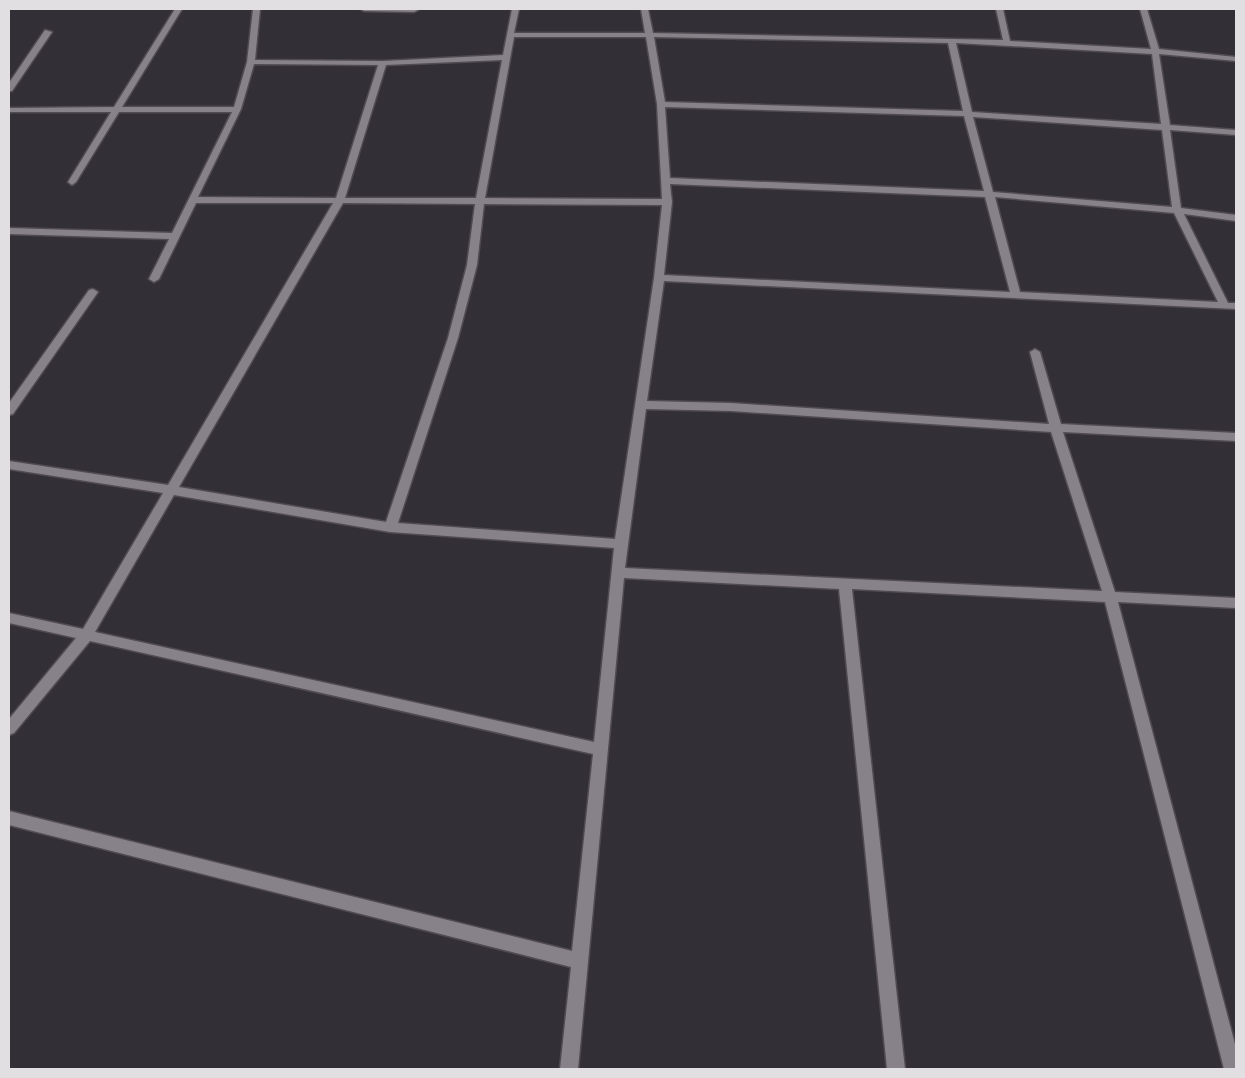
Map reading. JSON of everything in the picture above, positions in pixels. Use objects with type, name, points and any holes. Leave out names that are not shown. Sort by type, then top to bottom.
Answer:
[{"type":"street","points":[[72,182],[178,9]]},
{"type":"street","points":[[154,279],[237,109],[251,62],[256,9]]},
{"type":"street","points":[[364,9],[414,10]]},
{"type":"street","points":[[390,528],[455,328],[472,265],[480,201],[515,9]]},
{"type":"street","points":[[569,1069],[621,544],[659,278],[667,202],[661,104],[645,9]]},
{"type":"street","points":[[1000,9],[1006,43]]},
{"type":"street","points":[[1144,9],[1155,50],[1177,210],[1231,306]]},
{"type":"street","points":[[9,89],[48,32]]},
{"type":"street","points":[[510,35],[649,34],[951,40],[1155,50],[1236,59]]},
{"type":"street","points":[[951,40],[968,114],[1016,296]]},
{"type":"street","points":[[251,62],[383,63],[506,57]]},
{"type":"street","points":[[9,729],[86,636],[340,200],[383,63]]},
{"type":"street","points":[[661,104],[968,114],[1236,132]]},
{"type":"street","points":[[9,110],[237,109]]},
{"type":"street","points":[[666,181],[989,194],[1177,210],[1236,218]]},
{"type":"street","points":[[193,200],[667,202]]},
{"type":"street","points":[[9,231],[176,236]]},
{"type":"street","points":[[659,278],[1231,306]]},
{"type":"street","points":[[9,411],[93,292]]},
{"type":"street","points":[[1035,352],[1056,428],[1110,596],[1232,1069]]},
{"type":"street","points":[[641,405],[731,407],[1056,428],[1236,437]]},
{"type":"street","points":[[9,465],[172,490],[390,528],[621,544]]},
{"type":"street","points":[[618,573],[1236,603]]},
{"type":"street","points":[[845,584],[896,1069]]},
{"type":"street","points":[[9,618],[601,750]]},
{"type":"street","points":[[9,818],[580,961]]}]
